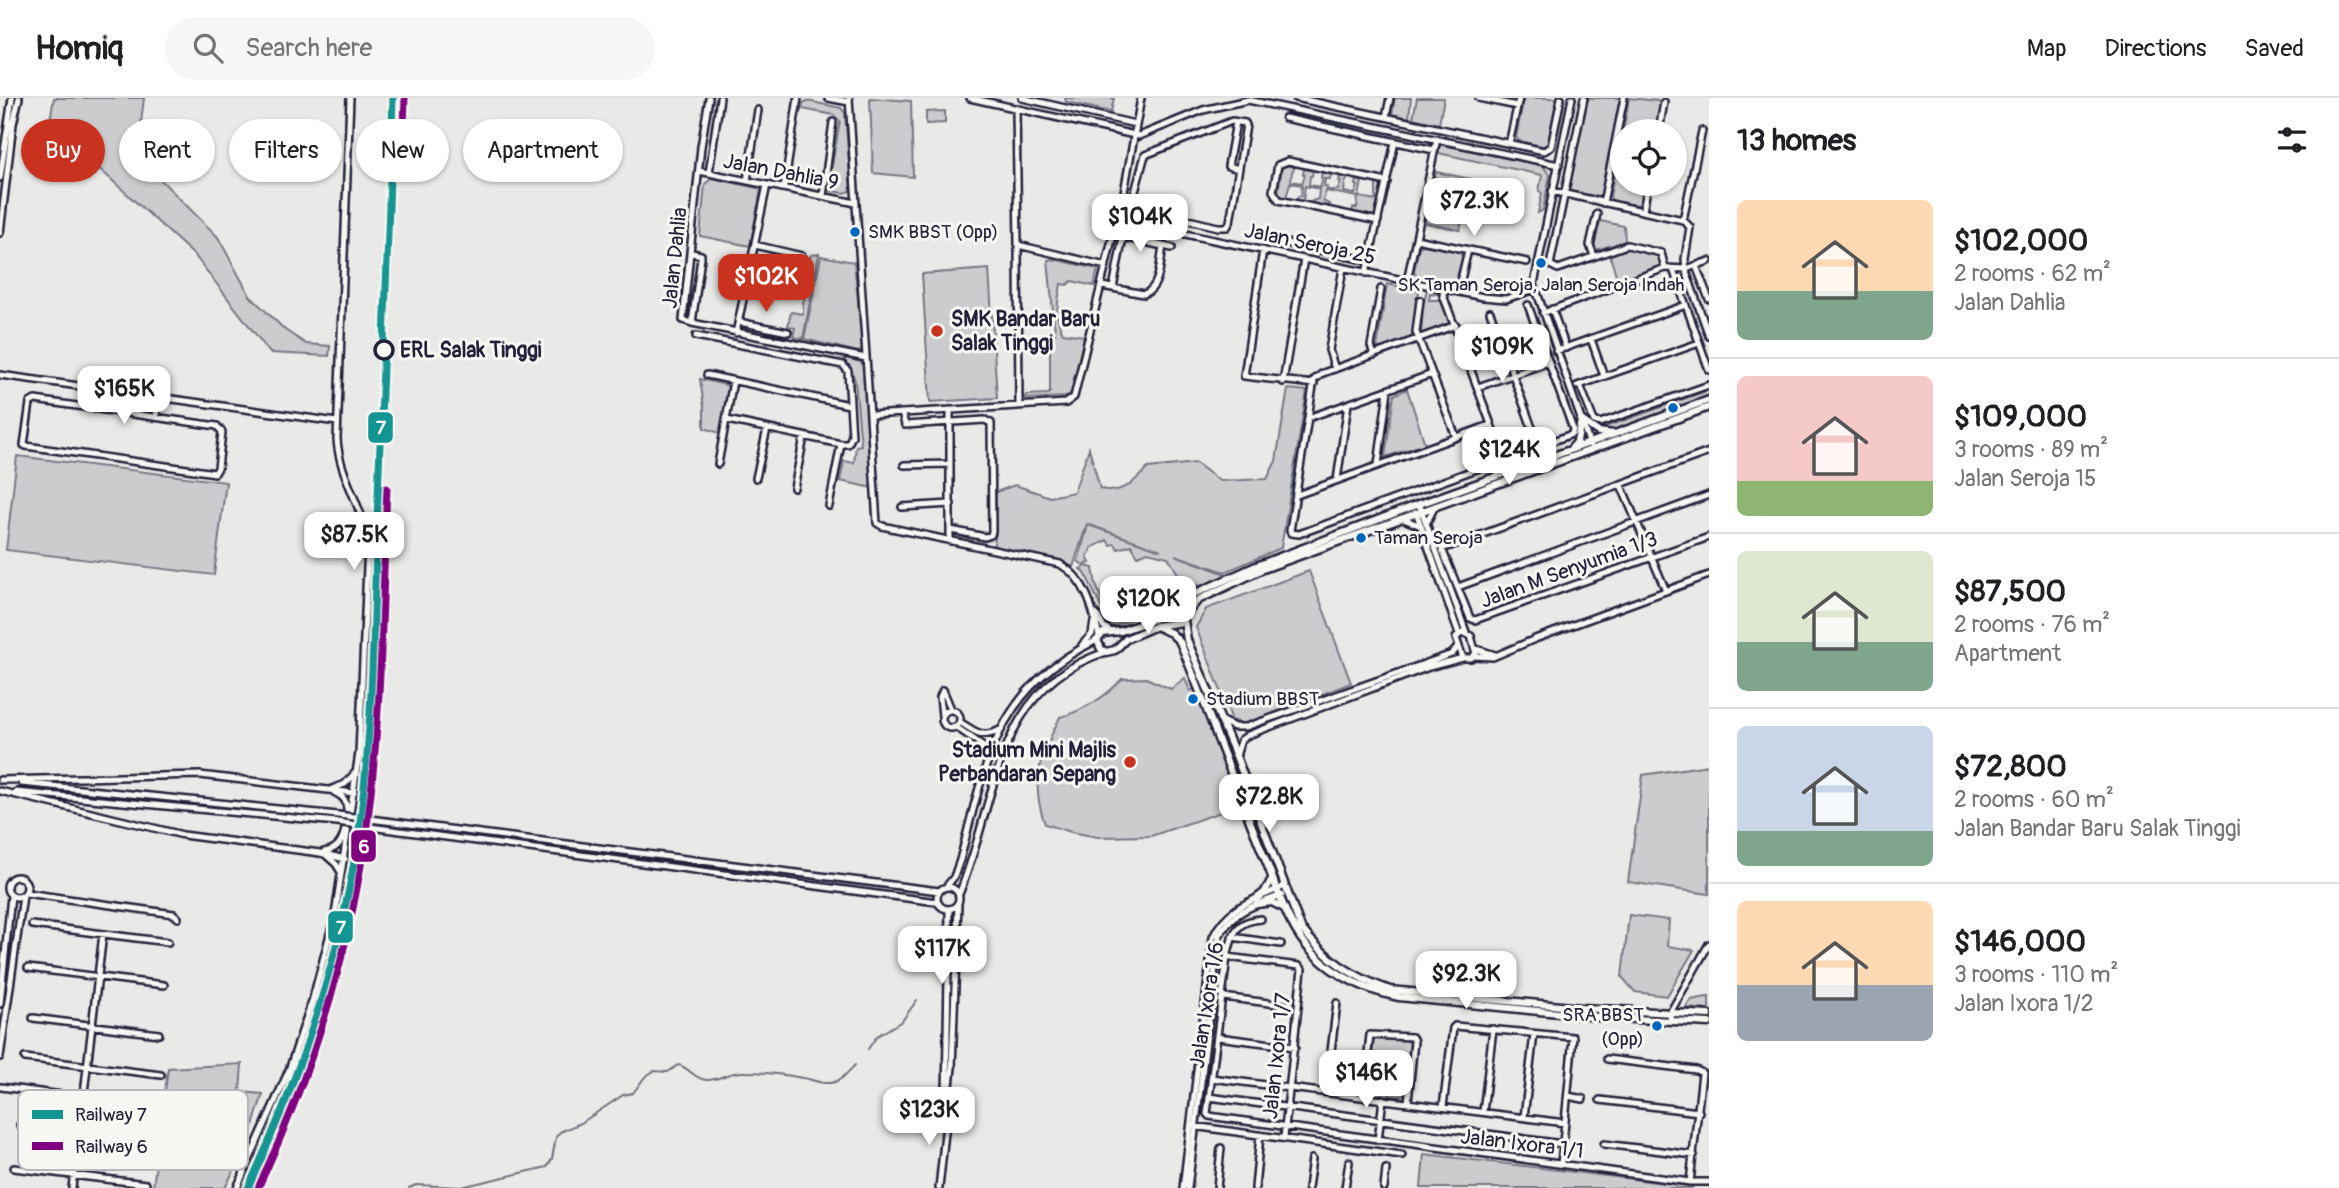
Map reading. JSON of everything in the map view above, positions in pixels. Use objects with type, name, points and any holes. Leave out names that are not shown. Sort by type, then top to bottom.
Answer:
[{"type":"main road","points":[[1708,406],[1590,446],[1563,454],[1508,473],[1418,509],[1256,566],[1155,618],[1098,638],[1101,649],[1106,652],[1115,650],[1126,639],[1156,626],[1177,624],[1198,600],[1263,569],[1401,518],[1418,509],[1436,506],[1590,446],[1617,434],[1708,406]]},
{"type":"main road","points":[[1563,454],[1577,442],[1581,420],[1598,432],[1617,434]]},
{"type":"main road","points":[[1176,605],[1182,606],[1187,640],[1236,756],[1301,928],[1317,948],[1338,966],[1366,982],[1390,990],[1582,1008],[1709,1015]]},
{"type":"main road","points":[[1156,626],[1171,633],[1180,642],[1241,801],[1295,930],[1314,954],[1337,972],[1377,993],[1599,1017],[1709,1023]]},
{"type":"main road","points":[[1241,801],[1252,798]]},
{"type":"main road","points":[[1256,902],[1271,884],[1272,877]]},
{"type":"main road","points":[[1256,902],[1272,902],[1286,909]]},
{"type":"street","points":[[0,233],[19,98]]},
{"type":"street","points":[[248,1163],[292,1062],[324,961],[345,859],[357,771],[368,543],[365,527],[342,469],[337,443],[350,98]]},
{"type":"street","name":"Jalan Dahlia","points":[[709,98],[692,253],[682,315],[686,322],[866,358]]},
{"type":"street","points":[[709,173],[720,98]]},
{"type":"street","points":[[784,188],[798,98]]},
{"type":"street","points":[[0,780],[338,815],[939,891],[946,887],[954,877],[960,860],[988,760],[1010,712],[1045,672],[1098,638],[1092,608],[1080,580],[1060,564],[877,523],[849,100],[828,98]]},
{"type":"street","points":[[970,98],[1134,135],[1146,134],[1203,110],[1248,99],[1559,165]]},
{"type":"street","points":[[1011,98],[1018,245],[1019,406]]},
{"type":"street","points":[[1022,98],[1135,124]]},
{"type":"street","points":[[1056,98],[1056,106]]},
{"type":"street","points":[[870,415],[1066,403],[1074,397],[1116,223],[1119,220],[1141,98]]},
{"type":"street","points":[[1296,98],[1544,151],[1552,147],[1561,98]]},
{"type":"street","points":[[1386,117],[1390,98]]},
{"type":"street","points":[[1479,98],[1517,106]]},
{"type":"street","points":[[1507,154],[1519,98]]},
{"type":"street","points":[[1572,98],[1536,266],[1535,289],[1590,446]]},
{"type":"street","points":[[1584,98],[1550,265],[1558,269],[1627,245],[1661,253],[1665,268]]},
{"type":"street","points":[[1603,202],[1624,98]]},
{"type":"street","points":[[0,178],[10,100]]},
{"type":"street","points":[[1661,119],[1664,102]]},
{"type":"street","points":[[747,181],[758,110]]},
{"type":"street","points":[[1285,118],[1434,150]]},
{"type":"street","points":[[1232,121],[1236,122],[1246,123],[1227,227],[1133,207],[1143,157],[1232,121]]},
{"type":"street","points":[[822,196],[833,122]]},
{"type":"street","points":[[1236,122],[1228,166],[1239,169]]},
{"type":"street","points":[[1683,220],[1702,131]]},
{"type":"street","points":[[1407,281],[1437,139]]},
{"type":"street","points":[[1366,273],[1395,142]]},
{"type":"street","points":[[1378,221],[1279,200],[1273,191],[1278,165],[1288,160],[1387,182]]},
{"type":"street","name":"Jalan Dahlia 9","points":[[699,171],[856,203]]},
{"type":"street","points":[[736,333],[767,185]]},
{"type":"street","points":[[1552,191],[1683,220],[1690,227],[1686,269],[1709,336]]},
{"type":"street","points":[[1643,211],[1646,196]]},
{"type":"street","points":[[1594,256],[1590,245],[1597,214]]},
{"type":"street","points":[[1178,232],[1180,219]]},
{"type":"street","name":"Jalan Seroja 25","points":[[1119,220],[1458,292],[1506,299],[1535,289]]},
{"type":"street","points":[[1113,235],[1172,248]]},
{"type":"street","points":[[1113,288],[1123,237]]},
{"type":"street","points":[[1263,238],[1369,261]]},
{"type":"street","points":[[1416,239],[1527,262]]},
{"type":"street","points":[[1018,245],[1106,266]]},
{"type":"street","points":[[755,246],[802,256]]},
{"type":"street","points":[[1102,286],[1144,294],[1150,292],[1155,287],[1163,246]]},
{"type":"street","points":[[1263,250],[1243,373],[1246,378],[1314,384]]},
{"type":"street","points":[[1458,292],[1468,250]]},
{"type":"street","points":[[692,253],[701,255],[692,323]]},
{"type":"street","points":[[1283,382],[1304,259]]},
{"type":"street","points":[[1543,313],[1665,268],[1686,269],[1709,261]]},
{"type":"street","points":[[1696,265],[1709,299]]},
{"type":"street","points":[[1335,369],[1329,350],[1343,268]]},
{"type":"street","points":[[1673,269],[1709,370]]},
{"type":"street","points":[[747,284],[795,293]]},
{"type":"street","points":[[1374,355],[1371,346],[1381,289]]},
{"type":"street","points":[[1444,289],[1443,295],[1508,473]]},
{"type":"street","points":[[1420,300],[1416,332],[1456,437]]},
{"type":"street","points":[[1456,325],[1318,376],[1314,384],[1290,531],[1295,534],[1572,434],[1573,429],[1528,305]]},
{"type":"street","points":[[1556,351],[1686,305]]},
{"type":"street","points":[[1552,309],[1566,348]]},
{"type":"street","points":[[1490,312],[1539,447]]},
{"type":"street","points":[[739,322],[786,332],[783,342]]},
{"type":"street","points":[[696,336],[846,367],[851,442],[841,444],[727,421]]},
{"type":"street","points":[[1591,339],[1605,376]]},
{"type":"street","points":[[1571,388],[1699,343]]},
{"type":"street","points":[[817,348],[818,360]]},
{"type":"street","points":[[1478,387],[1549,362]]},
{"type":"street","points":[[1308,418],[1432,374]]},
{"type":"street","points":[[0,375],[337,422]]},
{"type":"street","points":[[707,375],[849,405]]},
{"type":"street","points":[[718,464],[733,381]]},
{"type":"street","points":[[1580,385],[1594,422],[1600,423],[1709,385]]},
{"type":"street","points":[[91,408],[93,389]]},
{"type":"street","points":[[1378,465],[1388,390]]},
{"type":"street","points":[[156,417],[158,399]]},
{"type":"street","points":[[35,400],[156,417],[217,426],[222,432],[219,468],[215,473],[24,445],[30,402],[35,400]]},
{"type":"street","points":[[1337,480],[1348,404]]},
{"type":"street","points":[[950,410],[950,541]]},
{"type":"street","points":[[902,413],[905,425],[985,420],[992,426],[991,535],[985,537],[951,530]]},
{"type":"street","points":[[1297,495],[1490,425]]},
{"type":"street","points":[[757,478],[767,429]]},
{"type":"street","points":[[794,488],[804,437]]},
{"type":"street","points":[[829,506],[841,444]]},
{"type":"street","points":[[1709,452],[1442,549],[1458,587],[1709,495]]},
{"type":"street","points":[[904,466],[950,464]]},
{"type":"street","points":[[1621,485],[1666,591]]},
{"type":"street","points":[[902,507],[951,504]]},
{"type":"street","points":[[1424,525],[1436,506]]},
{"type":"street","points":[[1418,509],[1462,633]]},
{"type":"street","points":[[1401,518],[1424,525]]},
{"type":"street","name":"Jalan M Senyumia 1/3","points":[[1458,587],[1470,618],[1475,620],[1709,537]]},
{"type":"street","points":[[1236,756],[1241,740],[1248,735],[1429,667],[1474,656],[1489,658],[1709,575]]},
{"type":"street","points":[[1092,608],[1103,626],[1111,632]]},
{"type":"street","points":[[1077,650],[1090,638],[1095,618]]},
{"type":"street","points":[[1462,633],[1456,638],[1463,658]]},
{"type":"street","points":[[1462,633],[1471,636],[1476,649],[1474,656]]},
{"type":"street","points":[[1220,720],[1234,727],[1246,727],[1452,654],[1458,648]]},
{"type":"street","points":[[1476,649],[1495,655]]},
{"type":"street","points":[[939,1188],[959,894],[999,766],[1024,712],[1059,674],[1083,659],[1106,652]]},
{"type":"street","points":[[958,725],[960,715],[952,710],[943,690],[940,697],[942,722],[945,727],[958,725],[981,735],[991,735],[1000,730]]},
{"type":"street","points":[[942,716],[946,711],[952,710]]},
{"type":"street","points":[[958,725],[982,745],[988,760]]},
{"type":"street","points":[[329,789],[345,784],[357,771]]},
{"type":"street","points":[[0,780],[200,775],[354,793]]},
{"type":"street","points":[[320,853],[337,847],[344,832],[346,804],[343,797],[329,789]]},
{"type":"street","points":[[0,791],[337,822],[937,902],[949,909],[958,904]]},
{"type":"street","points":[[0,791],[183,835],[320,853],[345,859]]},
{"type":"street","points":[[320,853],[332,860],[342,875]]},
{"type":"street","points":[[0,881],[16,877],[22,878],[27,884],[0,1057]]},
{"type":"street","points":[[8,881],[3,889],[17,898],[24,895],[174,914],[178,918]]},
{"type":"street","points":[[946,887],[954,888],[959,894]]},
{"type":"street","points":[[1188,1188],[1213,937],[1226,915],[1287,889]]},
{"type":"street","points":[[937,902],[939,891]]},
{"type":"street","points":[[0,1003],[11,896]]},
{"type":"street","points":[[949,909],[949,1068]]},
{"type":"street","name":"Jalan Ixora 1/6","points":[[1207,1114],[1227,957],[1232,937],[1244,922],[1261,919]]},
{"type":"street","points":[[32,925],[168,942]]},
{"type":"street","points":[[82,1090],[103,934]]},
{"type":"street","points":[[1232,937],[1281,944]]},
{"type":"street","points":[[1670,1020],[1671,1011],[1709,944]]},
{"type":"street","name":"Jalan Ixora 1/7","points":[[1227,957],[1299,966],[1302,969],[1284,1138]]},
{"type":"street","points":[[28,968],[164,985]]},
{"type":"street","points":[[1223,997],[1284,1005]]},
{"type":"street","points":[[1326,1091],[1337,1003]]},
{"type":"street","points":[[33,1018],[159,1034]]},
{"type":"street","points":[[1443,1107],[1455,1026],[1573,1037],[1561,1164]]},
{"type":"street","points":[[1483,1112],[1493,1029]]},
{"type":"street","points":[[1524,1117],[1534,1034]]},
{"type":"street","points":[[1363,1096],[1370,1035],[1412,1037],[1414,1041],[1408,1102]]},
{"type":"street","points":[[1218,1037],[1295,1046]]},
{"type":"street","points":[[25,1058],[161,1075]]},
{"type":"street","points":[[1607,1059],[1696,1069],[1704,1075],[1690,1182]]},
{"type":"street","points":[[1211,1078],[1565,1123]]},
{"type":"street","points":[[0,1087],[24,1090]]},
{"type":"street","points":[[1568,1096],[1583,1099]]},
{"type":"street","points":[[1209,1097],[1563,1144]]},
{"type":"street","points":[[1378,1140],[1383,1099]]},
{"type":"street","points":[[1600,1100],[1699,1112]]},
{"type":"street","name":"Jalan Ixora 1/1","points":[[1207,1114],[1211,1117],[1285,1128],[1690,1182],[1709,1182]]},
{"type":"street","points":[[1193,1126],[1402,1154]]},
{"type":"street","points":[[1183,1188],[1193,1126]]},
{"type":"street","points":[[1255,1188],[1261,1135]]},
{"type":"street","points":[[1604,1144],[1694,1155]]},
{"type":"street","points":[[1217,1188],[1221,1149]]},
{"type":"street","points":[[1308,1188],[1312,1159]]},
{"type":"street","points":[[1345,1188],[1349,1162]]},
{"type":"street","points":[[14,1167],[18,1168]]},
{"type":"street","points":[[1384,1188],[1386,1169]]},
{"type":"street","points":[[36,1170],[146,1184]]},
{"type":"street","points":[[72,1188],[75,1170]]},
{"type":"street","points":[[237,1188],[245,1170]]},
{"type":"shaded area","points":[[54,98],[144,98],[141,119],[119,119],[119,182],[163,182],[218,237],[250,296],[285,330],[306,344],[330,346],[329,356],[270,353],[195,256],[105,174],[105,119],[50,119]]},
{"type":"shaded area","points":[[870,98],[911,101],[913,177],[873,173]]},
{"type":"shaded area","points":[[1065,98],[1114,98],[1111,112],[1066,102]]},
{"type":"shaded area","points":[[1395,98],[1411,98],[1409,118],[1392,114]]},
{"type":"shaded area","points":[[1417,98],[1444,98],[1439,124],[1413,118]]},
{"type":"shaded area","points":[[1524,98],[1557,98],[1548,143],[1543,146],[1519,141],[1516,137]]},
{"type":"shaded area","points":[[1588,98],[1622,98],[1617,119],[1610,119],[1610,153],[1601,195],[1597,197],[1570,192],[1568,188]]},
{"type":"shaded area","points":[[1629,98],[1659,101],[1662,106],[1659,119],[1625,119]]},
{"type":"shaded area","points":[[807,101],[841,108],[845,113],[851,191],[844,193],[828,188],[840,121],[834,115],[802,109],[803,103]]},
{"type":"shaded area","points":[[945,111],[945,123],[926,124],[926,112]]},
{"type":"shaded area","points":[[1440,144],[1542,165],[1550,175],[1543,210],[1538,213],[1542,175],[1438,153]]},
{"type":"shaded area","points":[[1282,167],[1295,167],[1291,181],[1302,183],[1304,169],[1313,171],[1309,185],[1320,187],[1322,172],[1331,174],[1330,179],[1325,179],[1324,186],[1327,190],[1338,190],[1340,176],[1348,178],[1344,192],[1355,194],[1357,180],[1362,181],[1359,197],[1376,200],[1376,183],[1381,185],[1376,213],[1372,216],[1352,212],[1353,208],[1357,208],[1358,197],[1326,191],[1323,201],[1329,204],[1328,207],[1311,204],[1318,199],[1319,189],[1305,186],[1303,202],[1297,200],[1298,196],[1301,196],[1302,185],[1290,183],[1286,198],[1280,197],[1278,193]]},
{"type":"shaded area","points":[[1436,172],[1471,179],[1460,230],[1425,223]]},
{"type":"shaded area","points":[[712,178],[761,189],[750,246],[700,236],[705,184]]},
{"type":"shaded area","points":[[1610,196],[1642,196],[1641,203],[1636,205],[1612,201]]},
{"type":"shaded area","points":[[1600,221],[1624,226],[1625,241],[1596,250],[1594,246]]},
{"type":"shaded area","points":[[1423,245],[1459,252],[1463,257],[1456,281],[1453,283],[1417,276],[1414,271],[1419,247]]},
{"type":"shaded area","points":[[1628,248],[1656,254],[1660,256],[1663,265],[1618,281],[1609,253]]},
{"type":"shaded area","points":[[819,254],[803,339],[793,337],[795,328],[788,326],[791,312],[803,314],[803,303],[811,277],[799,273],[799,262],[809,261],[811,255]]},
{"type":"shaded area","points":[[821,256],[854,262],[863,350],[858,352],[804,339]]},
{"type":"shaded area","points":[[1048,260],[1098,269],[1094,286],[1072,281],[1067,285],[1061,284],[1058,309],[1060,327],[1063,333],[1084,336],[1072,392],[1066,397],[1024,399],[1026,395],[1050,392],[1050,342],[1054,340],[1055,332]]},
{"type":"shaded area","points":[[989,269],[997,398],[930,402],[922,274]]},
{"type":"shaded area","points":[[1387,284],[1419,291],[1413,334],[1408,339],[1381,349],[1377,347]]},
{"type":"shaded area","points":[[1427,288],[1441,294],[1430,293],[1429,300],[1442,300],[1451,322],[1421,336],[1423,306]]},
{"type":"shaded area","points":[[845,358],[861,362],[865,366],[873,488],[840,481],[844,461],[854,463],[856,446],[861,445],[855,381]]},
{"type":"shaded area","points":[[700,379],[729,388],[720,433],[704,428]]},
{"type":"shaded area","points":[[1288,389],[1307,391],[1281,548],[1225,572],[1175,555],[1231,576],[1206,586],[1192,585],[1181,579],[1168,557],[1148,552],[1138,556],[1131,545],[1118,549],[1107,540],[1091,548],[1087,556],[1090,563],[1083,565],[1078,561],[1088,525],[1161,550],[1087,524],[1073,567],[993,548],[996,533],[996,492],[1015,485],[1050,497],[1074,492],[1089,448],[1100,489],[1115,491],[1130,485],[1148,468],[1196,463],[1220,481],[1267,479],[1276,461]]},
{"type":"shaded area","points":[[1407,389],[1425,444],[1385,457],[1394,395]]},
{"type":"shaded area","points":[[1709,390],[1709,398],[1681,408],[1676,404],[1670,407],[1670,412],[1644,422],[1615,430],[1597,430]]},
{"type":"shaded area","points":[[17,456],[226,482],[214,575],[6,550]]},
{"type":"shaded area","points":[[1086,566],[1093,568],[1096,585],[1109,617],[1127,613],[1130,620],[1114,626],[1109,624],[1085,573],[1080,569]]},
{"type":"shaded area","points":[[1309,571],[1351,683],[1245,724],[1232,720],[1196,627],[1206,609]]},
{"type":"shaded area","points":[[1186,588],[1185,596],[1146,621],[1138,613],[1143,603],[1172,597]]},
{"type":"shaded area","name":"Stadium Mini Majlis Perbandaran Sepang","points":[[1146,678],[1171,689],[1185,678],[1190,691],[1195,688],[1237,795],[1233,799],[1236,807],[1151,836],[1098,837],[1045,824],[1038,794],[1039,769],[1060,717],[1094,702],[1122,679]]},
{"type":"shaded area","points":[[1709,765],[1709,894],[1628,882],[1643,775]]},
{"type":"shaded area","points":[[1629,915],[1669,920],[1667,946],[1694,950],[1667,996],[1635,992],[1622,977]]},
{"type":"shaded area","points":[[1709,997],[1709,1010],[1686,1008],[1691,1000]]},
{"type":"shaded area","points":[[1378,1037],[1408,1040],[1410,1044],[1404,1094],[1401,1096],[1380,1095],[1381,1085],[1369,1084],[1374,1039]]},
{"type":"shaded area","points":[[242,1064],[240,1090],[165,1090],[168,1068]]},
{"type":"shaded area","points":[[248,1093],[263,1094],[248,1141]]},
{"type":"shaded area","points":[[1424,1154],[1689,1186],[1693,1188],[1421,1188]]},
{"type":"shaded area","points":[[155,1170],[234,1170],[225,1188],[153,1188]]},
{"type":"waterway","points":[[868,1049],[877,1036],[902,1021],[917,1000]]},
{"type":"waterway","points":[[409,1188],[416,1185],[461,1187],[547,1167],[560,1132],[581,1123],[623,1095],[633,1093],[644,1078],[654,1071],[668,1072],[678,1065],[706,1080],[737,1072],[750,1072],[833,1083],[855,1065]]},
{"type":"rail line","name":"7","points":[[248,1188],[284,1105],[315,1020],[339,933],[357,844],[372,683],[393,98]]},
{"type":"rail line","name":"6","points":[[404,119],[405,98]]},
{"type":"rail line","name":"6","points":[[258,1188],[311,1059],[338,970],[359,879],[375,747],[387,488]]},
{"type":"place","name":"SMK BBST (Opp)","points":[[855,232]]},
{"type":"place","name":"SK Taman Seroja, Jalan Seroja Indah","points":[[1541,263]]},
{"type":"place","name":"SMK Bandar Baru Salak Tinggi","points":[[937,331]]},
{"type":"place","name":"ERL Salak Tinggi","points":[[384,350]]},
{"type":"place","name":"Taman Seroja","points":[[1361,538]]},
{"type":"place","name":"Stadium BBST","points":[[1193,699]]},
{"type":"place","name":"Stadium Mini Majlis Perbandaran Sepang","points":[[1130,762]]},
{"type":"place","name":"SRA BBST (Opp)","points":[[1657,1026]]}]
